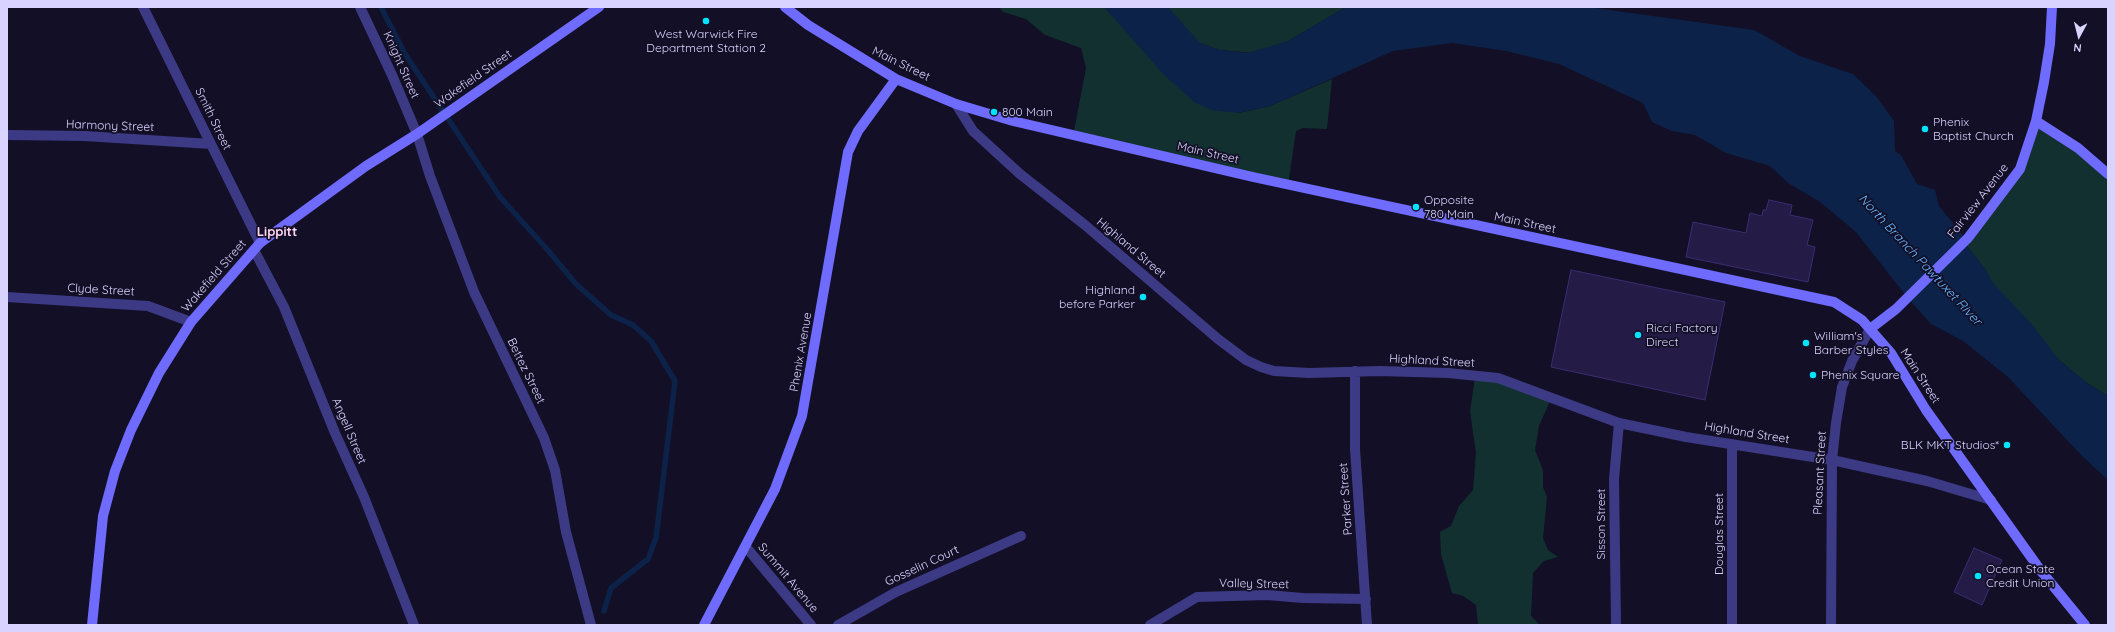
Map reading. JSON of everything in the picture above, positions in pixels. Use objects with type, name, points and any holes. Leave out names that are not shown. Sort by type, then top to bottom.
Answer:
[{"type":"main road","name":"Wakefield Street","points":[[92,625],[103,516],[116,471],[131,430],[156,380],[191,322],[257,247],[366,166],[417,134],[599,7]]},
{"type":"main road","name":"Main Street","points":[[785,7],[808,26],[896,79],[956,104],[1062,134],[1261,179],[1658,265],[1801,293],[1834,302],[1862,320],[1890,353],[1926,410],[2041,571],[2085,625]]},
{"type":"main road","name":"Fairview Avenue","points":[[1870,329],[1896,309],[1968,238],[2020,169],[2036,121],[2050,44],[2052,7]]},
{"type":"main road","name":"Phenix Avenue","points":[[704,625],[775,489],[802,416],[841,202],[848,152],[858,131],[896,79]]},
{"type":"main road","points":[[2036,121],[2078,148],[2108,174]]},
{"type":"street","name":"Smith Street","points":[[143,7],[211,144],[257,247]]},
{"type":"street","name":"Knight Street","points":[[360,7],[392,75],[417,134]]},
{"type":"street","name":"Highland Street","points":[[956,104],[973,131],[1020,174],[1085,225],[1218,339],[1246,360],[1274,371],[1309,373],[1355,371],[1448,373],[1498,378],[1620,423],[1686,437],[1832,460],[1927,480],[1991,500]]},
{"type":"street","name":"Harmony Street","points":[[7,134],[85,136],[211,144]]},
{"type":"street","name":"Bettez Street","points":[[417,134],[430,176],[474,292],[544,438],[555,470],[566,532],[592,625]]},
{"type":"street","name":"Angell Street","points":[[257,247],[284,308],[334,433],[364,497],[414,625]]},
{"type":"street","name":"Clyde Street","points":[[7,298],[148,306],[191,322]]},
{"type":"street","name":"Pleasant Street","points":[[1831,625],[1832,460],[1842,387],[1852,360],[1870,329]]},
{"type":"street","name":"Parker Street","points":[[1355,371],[1356,448],[1367,625]]},
{"type":"street","name":"Sisson Street","points":[[1616,625],[1614,479],[1620,423]]},
{"type":"street","name":"Douglas Street","points":[[1732,444],[1732,625]]},
{"type":"street","name":"Gosselin Court","points":[[838,625],[896,592],[1021,536]]},
{"type":"street","name":"Summit Avenue","points":[[746,547],[811,625]]},
{"type":"street","name":"Valley Street","points":[[1150,625],[1197,597],[1266,595],[1303,598],[1366,598]]},
{"type":"green space","points":[[999,7],[1104,7],[1116,19],[1238,113],[1270,106],[1332,79],[1327,129],[1303,128],[1296,131],[1288,185],[1073,136],[1086,68],[1081,48],[1045,35],[1026,19],[1003,12]]},
{"type":"green space","points":[[1161,7],[1346,7],[1283,44],[1253,53],[1220,50],[1191,40]]},
{"type":"green space","points":[[2035,124],[2079,149],[2108,176],[2108,396],[2087,383],[2019,327],[2000,301],[1986,270],[1966,245],[2013,180]]},
{"type":"green space","points":[[1475,378],[1501,380],[1550,401],[1539,426],[1535,450],[1543,470],[1543,487],[1547,497],[1543,538],[1548,550],[1558,557],[1544,561],[1533,573],[1531,616],[1540,625],[1478,625],[1476,605],[1463,596],[1452,593],[1441,554],[1440,532],[1451,526],[1459,506],[1473,490],[1476,453],[1470,411]]},
{"type":"water","name":"North Branch Pawtuxet River","points":[[1104,7],[1168,7],[1200,43],[1220,50],[1247,53],[1288,41],[1346,7],[1588,7],[1754,30],[1800,56],[1853,74],[1876,96],[1894,121],[1895,151],[1901,155],[1917,184],[1935,190],[1939,206],[1966,239],[1966,245],[1986,270],[1992,282],[2031,323],[2059,360],[2087,383],[2108,396],[2108,480],[2082,456],[2008,377],[1963,341],[1931,324],[1907,297],[1856,232],[1820,202],[1788,183],[1770,166],[1726,153],[1695,135],[1672,131],[1652,122],[1643,103],[1559,64],[1506,51],[1452,43],[1393,51],[1270,106],[1238,113],[1211,110],[1194,102],[1164,75]]},
{"type":"building","points":[[1769,200],[1792,205],[1790,215],[1813,220],[1807,245],[1815,247],[1808,282],[1686,257],[1693,222],[1746,233],[1750,213],[1762,216],[1763,210],[1766,210]]},
{"type":"building","name":"Ricci Factory Direct","points":[[1571,270],[1725,302],[1705,400],[1551,367]]},
{"type":"building","name":"Ocean State Credit Union","points":[[1974,548],[2002,560],[1982,605],[1954,592]]},
{"type":"waterway","points":[[381,7],[405,54],[500,197],[576,284],[611,315],[633,325],[651,341],[675,381],[656,538],[648,559],[611,588],[604,611]]},
{"type":"place","name":"West Warwick Fire Department Station 2","points":[[706,21]]},
{"type":"place","name":"800 Main","points":[[994,112]]},
{"type":"place","name":"Phenix Baptist Church","points":[[1925,129]]},
{"type":"place","name":"Opposite 780 Main","points":[[1416,207]]},
{"type":"place","name":"Highland before Parker","points":[[1143,297]]},
{"type":"place","name":"Ricci Factory Direct","points":[[1638,335]]},
{"type":"place","name":"William's Barber Styles","points":[[1806,343]]},
{"type":"place","name":"Phenix Square","points":[[1813,375]]},
{"type":"place","name":"BLK MKT Studios*","points":[[2007,445]]},
{"type":"place","name":"Ocean State Credit Union","points":[[1978,576]]},
{"type":"district","name":"Lippitt","points":[[277,232]]}]
